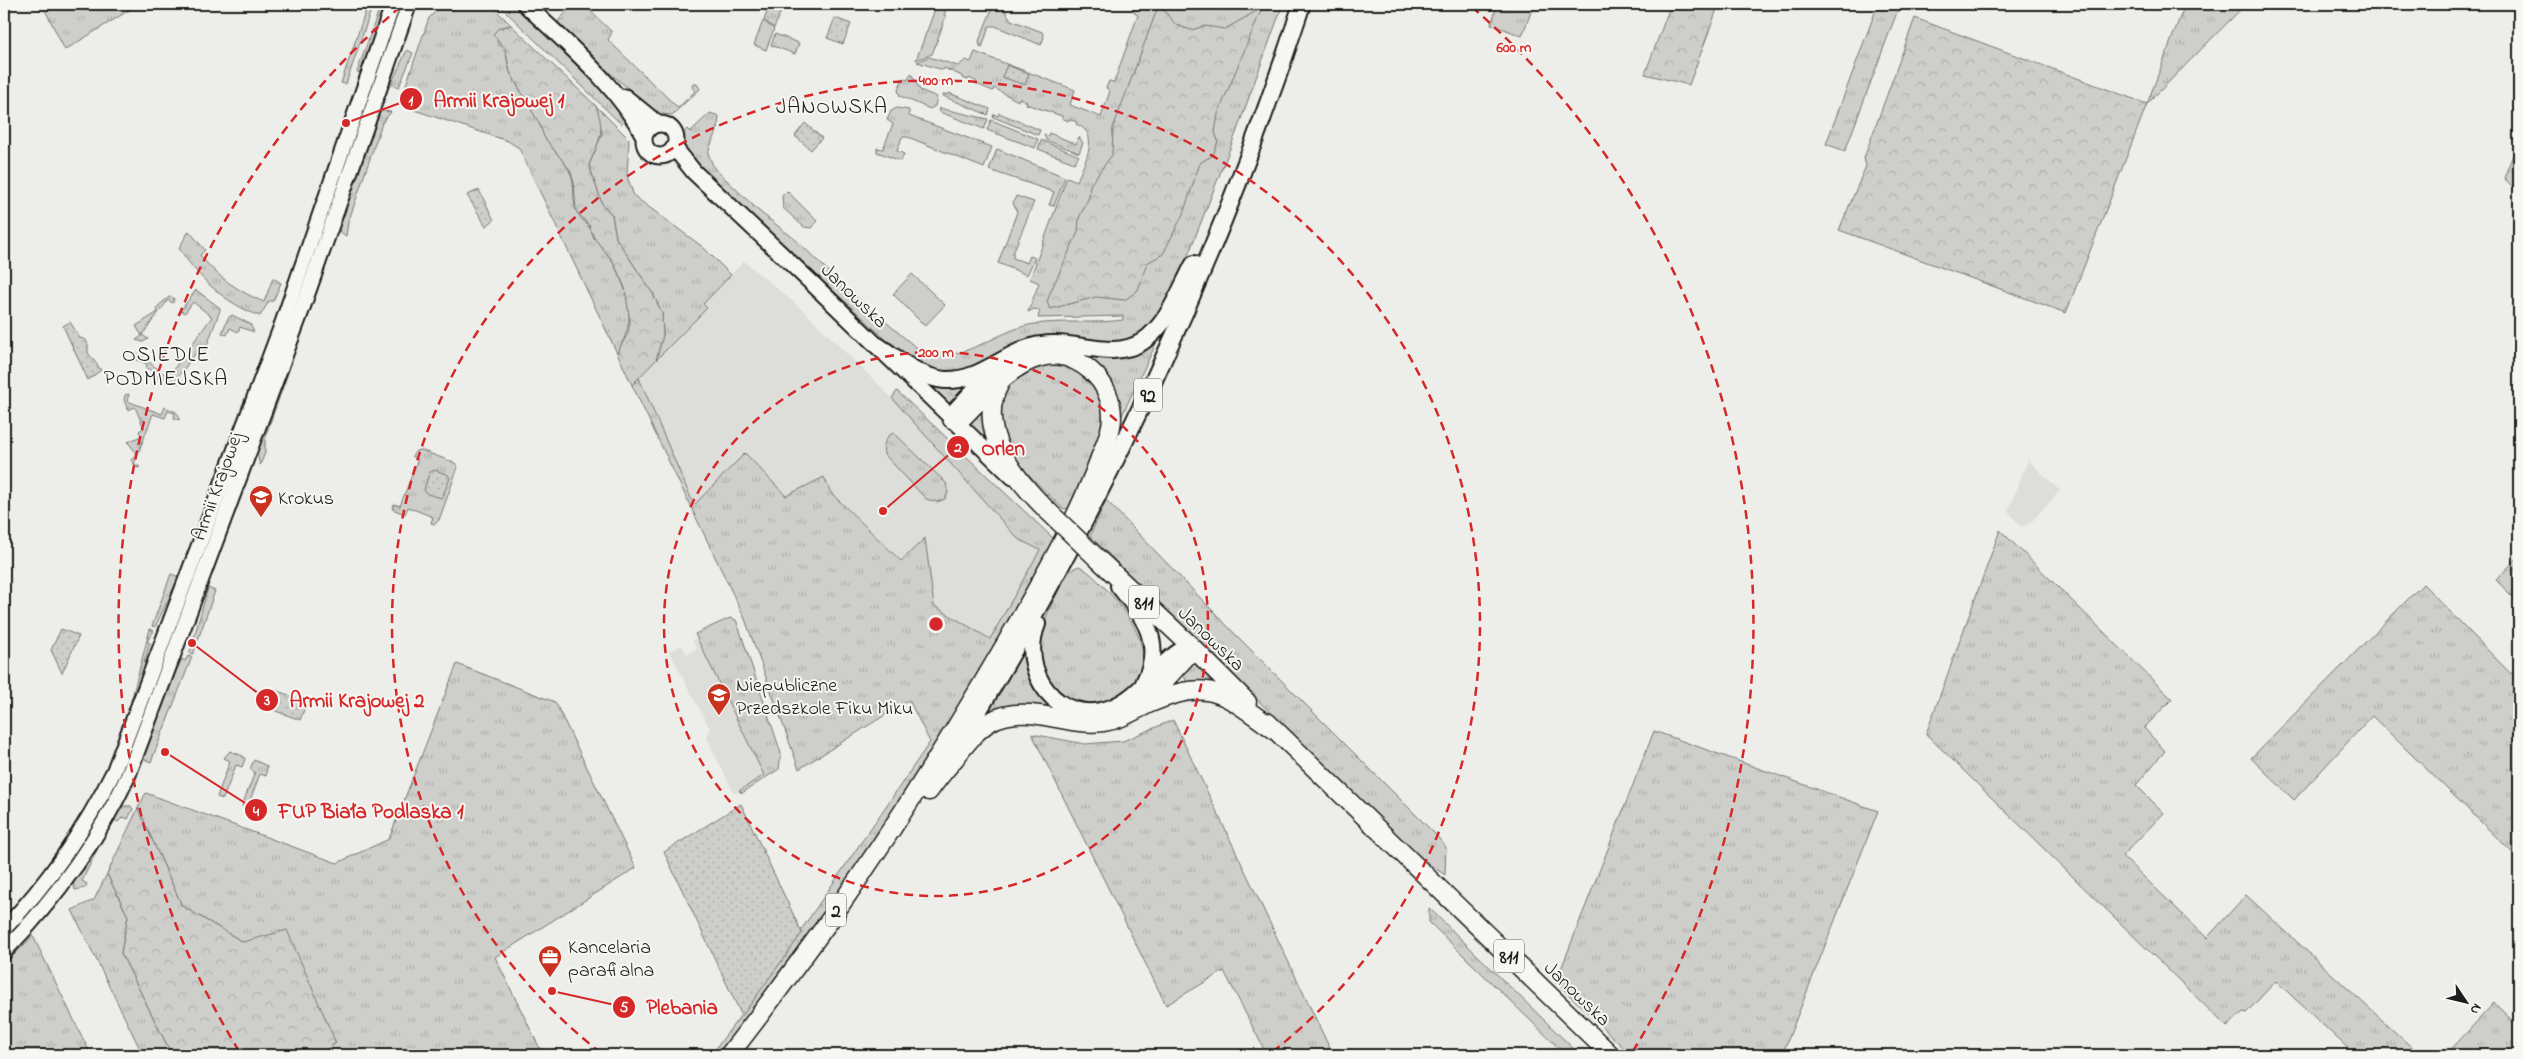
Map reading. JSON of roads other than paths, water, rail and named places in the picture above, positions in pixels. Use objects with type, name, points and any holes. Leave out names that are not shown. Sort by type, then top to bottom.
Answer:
[{"type":"highway","points":[[952,419],[963,417],[1002,371],[1039,357],[1055,356],[1081,364],[1093,373],[1104,386],[1110,402],[1110,430],[1085,499]]},
{"type":"highway","points":[[1002,371],[992,406],[993,432],[1001,451],[1030,494]]},
{"type":"highway","name":"Janowska","points":[[1030,494],[1191,646],[1275,730],[1611,1055]]},
{"type":"highway","name":"2","points":[[728,1055],[830,920],[914,796],[1024,612],[1085,499]]},
{"type":"highway","points":[[1139,708],[1187,656],[1191,646]]},
{"type":"highway","points":[[931,788],[976,731],[999,716],[1026,714],[1090,724],[1116,720],[1175,693],[1206,690],[1224,696],[1275,730]]},
{"type":"highway","name":"2","points":[[740,1055],[841,922],[931,788]]},
{"type":"main road","points":[[525,4],[609,86],[658,124],[668,126],[674,132],[671,150],[658,156],[650,153],[645,146],[644,136],[609,86]]},
{"type":"main road","name":"92","points":[[1085,499],[1140,388],[1194,264],[1247,132],[1291,4]]},
{"type":"main road","name":"92","points":[[931,788],[1003,670],[1057,576],[1132,430],[1195,290],[1258,133],[1302,4]]},
{"type":"main road","points":[[644,136],[650,128],[658,124]]},
{"type":"main road","name":"Janowska","points":[[671,150],[878,346],[1030,494]]},
{"type":"main road","points":[[878,346],[916,370],[944,380],[1002,371],[1018,351],[1041,344],[1112,350],[1139,344],[1151,335],[1162,322],[1194,264]]},
{"type":"main road","points":[[1098,558],[1140,613],[1148,628],[1152,642],[1151,663],[1140,689]]},
{"type":"main road","points":[[1057,576],[1032,640],[1033,666],[1045,690],[1057,701],[1069,707],[1090,711],[1111,708],[1130,698],[1181,650],[1191,646]]},
{"type":"street","name":"Armii Krajowej","points":[[4,930],[50,878],[81,832],[114,770],[278,335],[393,4]]},
{"type":"street","name":"Armii Krajowej","points":[[4,952],[62,887],[105,822],[128,776],[297,324],[409,4]]},
{"type":"street","points":[[114,770],[128,776]]},
{"type":"street","points":[[50,878],[62,887]]},
{"type":"place","name":"Armii Krajowej 1","points":[[346,123]]},
{"type":"place","name":"Orlen","points":[[883,511]]},
{"type":"place","name":"Krokus","points":[[261,518]]},
{"type":"place","name":"Armii Krajowej 2","points":[[192,643]]},
{"type":"place","name":"Niepubliczne Przedszkole Fiku Miku","points":[[719,716]]},
{"type":"place","name":"FUP Biała Podlaska 1","points":[[165,752]]},
{"type":"place","name":"Kancelaria parafialna","points":[[550,978]]},
{"type":"place","name":"Plebania","points":[[552,991]]},
{"type":"district","name":"JANOWSKA","points":[[832,106]]},
{"type":"district","name":"OSIEDLE PODMIEJSKA","points":[[166,366]]}]
